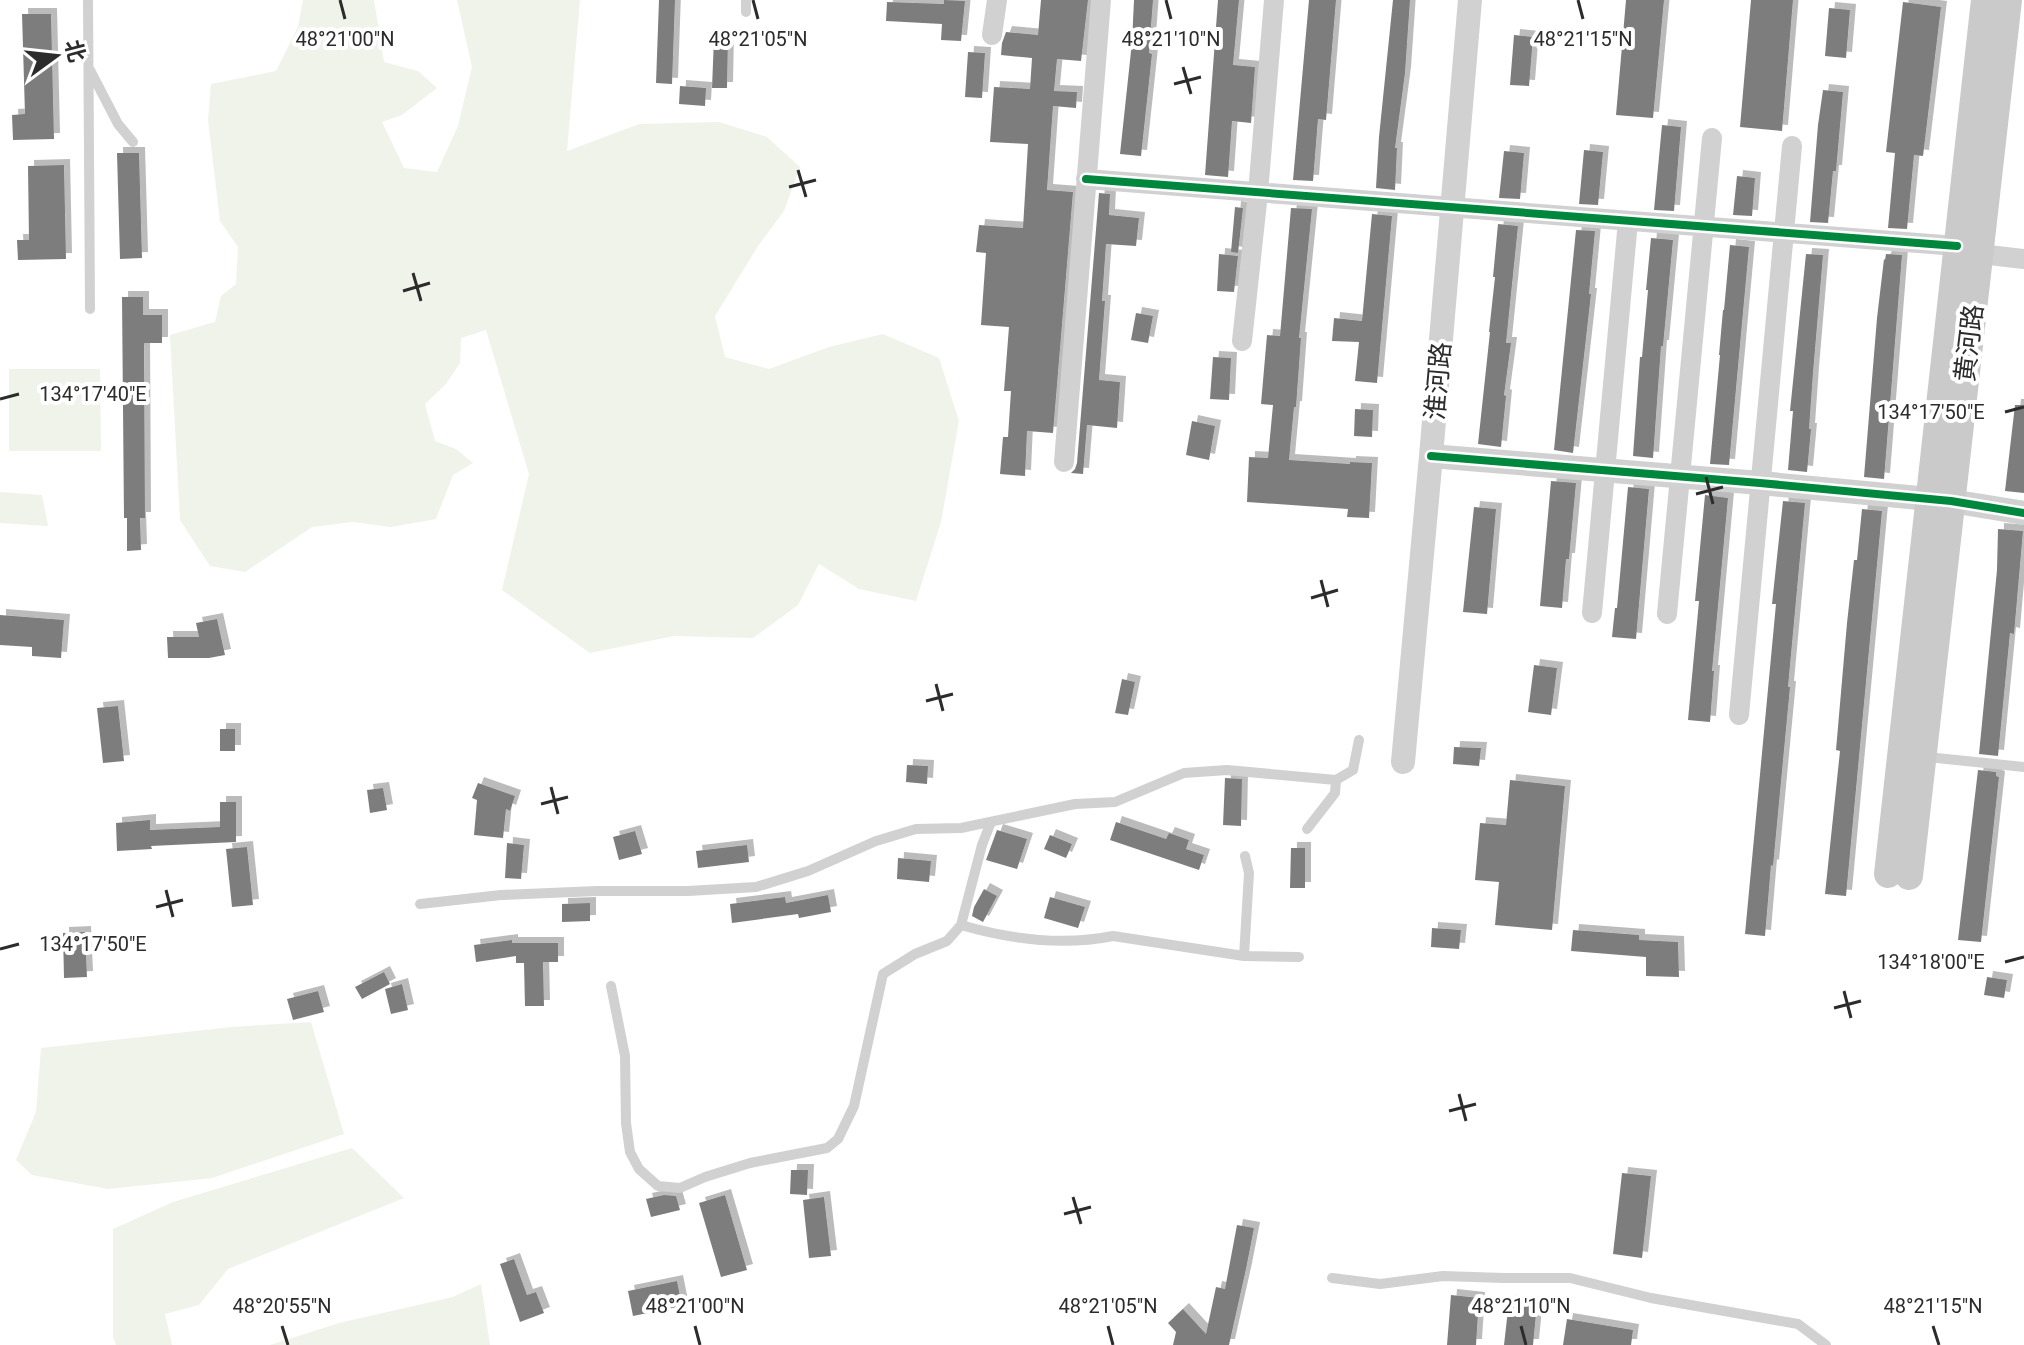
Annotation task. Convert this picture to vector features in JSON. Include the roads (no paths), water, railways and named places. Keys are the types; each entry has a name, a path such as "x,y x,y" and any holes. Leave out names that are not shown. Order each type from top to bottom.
{"main road":[{"name":"黄河路","path":"1940,500 1923,756 1899,875 1940,500 1968,250 1985,0"},
{"name":"黄河路","path":"1968,250 2008,0"}],"street":[{"path":"992,35 997,0"},
{"path":"1064,462 1101,0"},
{"path":"1242,341 1274,0"},
{"name":"淮河路","path":"1403,762 1470,0"},
{"path":"1667,614 1712,138"},
{"path":"1739,715 1792,146"},
{"path":"1086,179 1784,233 1968,250 2024,259"},
{"path":"1592,613 1628,221"},
{"path":"1431,456 1940,500 2024,513"}],"lane":[{"path":"88,0 90,309"},
{"path":"746,0 746,12"},
{"path":"89,68 118,124 133,142"},
{"path":"420,904 501,895 756,887 808,871 876,841 916,829 961,828 1075,804 1115,802 1184,773 1227,770 1336,780 1353,770 1359,740"},
{"path":"1923,756 2024,767"},
{"path":"1307,829 1335,793 1336,780"},
{"path":"611,986 625,1056 626,1123 630,1152 639,1169 658,1186 680,1188 750,1163 827,1148 838,1139 854,1106 883,974 915,954 947,941 961,925 991,822"},
{"path":"1244,956 1249,873 1245,856"},
{"path":"961,925 997,935 1068,940 1113,936 1244,956 1299,957"},
{"path":"1332,1278 1380,1284 1443,1276 1570,1278 1651,1298 1798,1324 1826,1345"}]}
